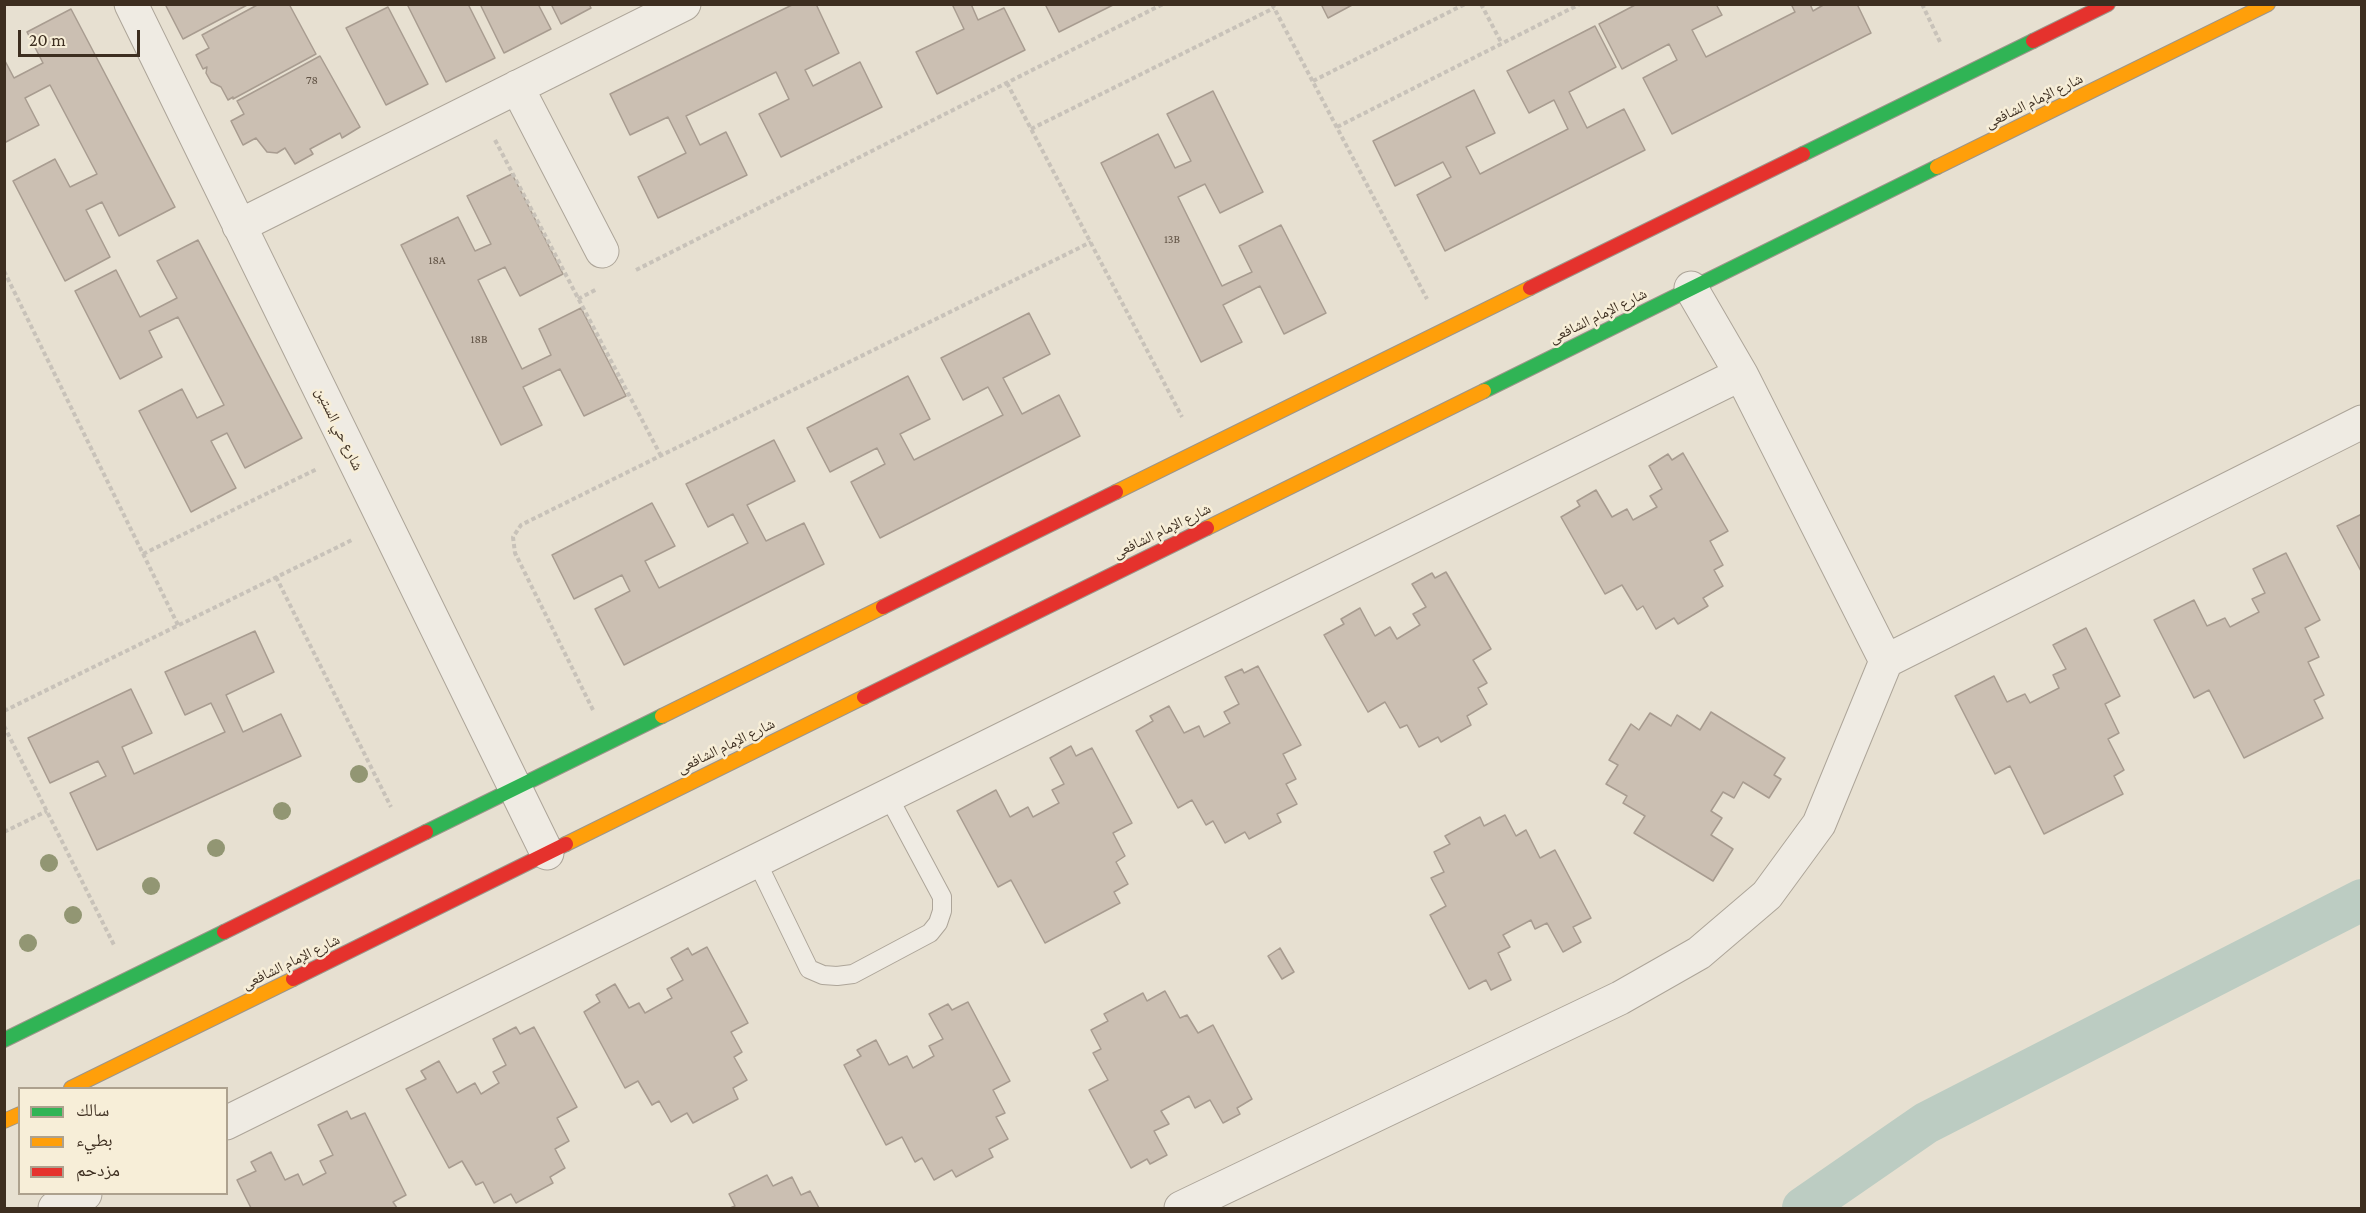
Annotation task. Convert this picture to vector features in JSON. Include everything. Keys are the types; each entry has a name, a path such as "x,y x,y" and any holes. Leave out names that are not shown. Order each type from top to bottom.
{"main road":[{"path":"5,1040 2108,4"},
{"name":"شارع الإمام الشافعى","path":"75,1087 2268,4"},
{"path":"4,1122 18,1115"}],"street":[{"name":"شارع حي الستين","path":"131,4 548,853"},
{"path":"239,226 684,4"},
{"path":"518,87 602,251"},
{"path":"1691,288 1741,374 1886,661"},
{"path":"228,1122 1741,374"},
{"path":"1181,1209 1620,998 1699,953 1767,895 1819,824 1886,661 2361,423"},
{"path":"55,1209 83,1195"}],"lane":[{"path":"756,860 809,969 823,975 853,974 930,933 938,923 942,911 942,897 888,796"}],"path":[{"path":"627,274 1163,4"},
{"path":"1313,81 1465,4"},
{"path":"1481,4 1502,44"},
{"path":"1337,127 1580,4"},
{"path":"1922,4 1957,78"},
{"path":"1031,129 1273,6 1444,331"},
{"path":"1008,83 1200,451"},
{"path":"477,107 661,456"},
{"path":"610,743 515,553 513,537 521,525 1091,242"},
{"path":"4,271 178,625"},
{"path":"578,299 607,284"},
{"path":"143,554 350,452"},
{"path":"4,711 385,523"},
{"path":"276,577 409,841"},
{"path":"4,726 131,978"},
{"path":"5,830 47,811"}],"building":[{"path":"165,4 249,4 183,39"},
{"path":"259,4 289,4 316,54 228,100 221,87 211,82 206,73 207,67 203,69 196,55 209,48 202,35"},
{"path":"407,4 468,4 495,58 446,82"},
{"path":"480,4 538,4 551,29 504,53"},
{"path":"551,4 589,4 591,8 561,24"},
{"path":"794,4 816,4 839,53 805,70 813,86 860,62 882,107 781,157 759,114 789,99 776,72 686,116 700,145 726,132 747,175 658,218 638,177 686,153 668,117 630,135 610,94"},
{"path":"952,4 971,4 978,20 1004,8 1025,50 937,94 916,52 964,29"},
{"path":"1045,4 1115,4 1059,32"},
{"path":"1321,4 1354,4 1328,18"},
{"path":"1637,4 1716,4 1722,15 1692,30 1706,57 1795,12 1791,4 1810,4 1813,11 1825,4 1857,4 1871,33 1672,134 1643,78 1677,60 1669,44 1622,69 1599,24"},
{"path":"388,7 428,84 386,105 346,28"},
{"path":"71,9 175,207 119,236 102,202 86,210 110,257 65,281 13,181 55,159 70,187 97,174 50,85 25,98 39,125 4,143 4,59 14,78 43,63 27,32"},
{"path":"1595,26 1616,67 1569,92 1587,128 1624,109 1645,150 1445,251 1417,195 1451,177 1443,162 1395,186 1373,141 1474,90 1495,133 1466,147 1480,174 1568,129 1554,100 1529,113 1507,71"},
{"path":"320,56 360,127 342,138 340,133 310,149 313,154 295,164 285,148 277,153 267,152 256,138 243,145 231,121 244,114 237,101"},
{"path":"1213,91 1263,192 1220,213 1205,184 1178,197 1222,286 1252,272 1239,246 1281,225 1326,313 1284,334 1260,286 1223,305 1242,342 1201,362 1101,163 1158,134 1175,168 1191,161 1167,114"},
{"path":"512,174 563,274 520,296 505,267 478,280 522,369 551,355 539,329 581,308 626,396 584,416 560,369 523,387 542,425 501,445 401,245 458,217 475,251 491,244 467,196"},
{"path":"198,240 302,438 245,468 227,433 211,441 236,488 191,512 139,411 182,389 197,418 224,405 178,317 149,331 162,357 120,379 75,291 116,270 140,317 177,298 157,261"},
{"path":"1029,313 1050,354 1003,378 1022,414 1059,395 1080,436 880,538 851,482 885,464 877,448 830,472 807,428 908,376 930,419 900,434 914,460 1003,415 988,387 963,400 941,358"},
{"path":"774,440 795,481 747,505 766,541 804,523 824,564 624,665 595,609 630,591 622,575 574,599 552,555 652,503 675,546 645,561 659,588 748,543 733,514 708,527 686,484"},
{"path":"1683,453 1728,531 1710,541 1723,565 1714,570 1723,586 1703,598 1708,606 1678,624 1674,618 1656,629 1643,606 1637,610 1622,585 1605,594 1561,517 1580,506 1577,501 1596,490 1612,517 1627,509 1633,520 1657,507 1650,496 1662,489 1649,466 1668,454 1672,460"},
{"path":"2362,514 2362,573 2337,526"},
{"path":"2286,553 2320,620 2305,628 2319,657 2308,662 2324,695 2314,700 2323,718 2244,758 2209,690 2194,698 2154,620 2194,600 2207,626 2225,618 2230,627 2259,612 2252,599 2265,593 2253,569"},
{"path":"1446,572 1491,649 1473,660 1487,683 1478,688 1487,704 1467,716 1471,725 1441,742 1438,737 1419,747 1407,725 1400,728 1385,702 1368,712 1324,635 1344,624 1341,619 1360,608 1375,636 1390,627 1397,639 1420,625 1413,614 1426,607 1412,584 1432,573 1435,578"},
{"path":"2086,628 2120,696 2105,704 2119,733 2108,739 2124,770 2114,776 2123,794 2044,834 2010,766 1995,774 1955,696 1994,676 2007,702 2025,694 2030,703 2059,688 2053,675 2066,669 2053,645"},
{"path":"255,631 274,672 226,695 243,732 281,714 301,756 97,850 70,793 106,776 98,761 50,783 28,738 131,689 152,733 122,747 134,774 225,732 211,703 185,715 165,672"},
{"path":"1258,666 1301,745 1283,754 1296,779 1286,784 1297,804 1277,814 1281,822 1249,839 1245,832 1225,843 1213,821 1206,825 1192,800 1178,808 1136,731 1153,721 1150,716 1169,706 1184,733 1199,726 1204,737 1230,723 1224,712 1239,704 1225,677 1242,669 1244,673"},
{"path":"1711,712 1785,758 1774,775 1781,779 1769,798 1743,782 1734,798 1723,792 1711,811 1722,818 1711,835 1733,849 1713,881 1634,833 1645,816 1623,803 1627,796 1606,784 1618,765 1609,760 1631,724 1639,730 1650,713 1671,726 1677,715 1700,730"},
{"path":"1071,746 1076,756 1092,748 1132,823 1113,833 1125,856 1116,862 1128,884 1114,892 1120,903 1045,943 1011,880 998,887 957,811 996,790 1010,817 1028,807 1033,817 1059,803 1052,790 1064,784 1050,758"},
{"path":"1505,815 1516,836 1526,830 1540,858 1555,850 1591,918 1573,927 1581,942 1563,952 1547,923 1535,929 1531,920 1503,935 1510,947 1498,953 1511,980 1491,990 1486,980 1469,989 1430,915 1446,906 1431,878 1444,872 1434,852 1450,844 1445,836 1480,817 1484,826"},
{"path":"707,947 748,1023 731,1032 742,1052 734,1057 747,1080 733,1088 738,1099 693,1123 687,1113 671,1122 659,1101 652,1105 638,1081 625,1088 584,1012 600,1002 596,995 615,984 629,1008 639,1003 645,1013 672,998 667,989 683,980 671,958 688,948 692,955"},
{"path":"1280,948 1294,972 1282,979 1268,956"},
{"path":"1165,991 1180,1018 1187,1015 1198,1033 1213,1025 1252,1099 1237,1108 1240,1114 1223,1123 1210,1100 1195,1108 1189,1096 1161,1111 1169,1124 1154,1131 1167,1155 1150,1164 1147,1159 1131,1168 1089,1090 1108,1080 1093,1053 1101,1049 1091,1030 1108,1021 1104,1014 1143,993 1147,1001"},
{"path":"968,1002 1010,1081 993,1090 1005,1113 996,1117 1008,1139 989,1149 993,1157 956,1177 952,1170 934,1180 922,1158 915,1162 902,1137 886,1145 844,1065 861,1056 857,1050 876,1040 889,1065 907,1056 913,1068 934,1056 929,1046 943,1039 929,1014 948,1004 952,1010"},
{"path":"516,1027 520,1034 534,1027 577,1107 557,1118 569,1141 555,1149 565,1168 550,1177 553,1183 516,1203 511,1194 494,1203 483,1182 476,1185 462,1161 449,1168 406,1089 426,1079 421,1071 439,1061 457,1093 475,1083 481,1094 499,1083 493,1072 506,1065 493,1039"},
{"path":"347,1111 351,1119 365,1113 406,1195 393,1202 397,1208 251,1208 237,1180 256,1171 251,1162 271,1152 285,1180 298,1174 303,1185 326,1173 320,1161 333,1155 318,1125"},
{"path":"767,1175 773,1186 792,1177 801,1195 810,1191 819,1208 730,1208 735,1206 729,1194"}],"waterway":[{"path":"1803,1208 1926,1123 2362,900"}],"traffic: fast":[{"path":"1803,154 2033,41"},
{"path":"1484,391 1937,167"},
{"path":"426,832 662,716"},
{"path":"4,1040 224,932"}],"traffic: slow":[{"path":"1937,167 2268,4"},
{"path":"1116,492 1530,288"},
{"path":"1207,528 1484,391"},
{"path":"662,716 883,607"},
{"path":"566,844 864,697"},
{"path":"73,1087 293,979"},
{"path":"4,1121 18,1115"}],"traffic: jam":[{"path":"2033,41 2108,4"},
{"path":"1530,288 1803,154"},
{"path":"883,607 1116,492"},
{"path":"864,697 1207,528"},
{"path":"224,932 426,832"},
{"path":"293,979 566,844"}]}
